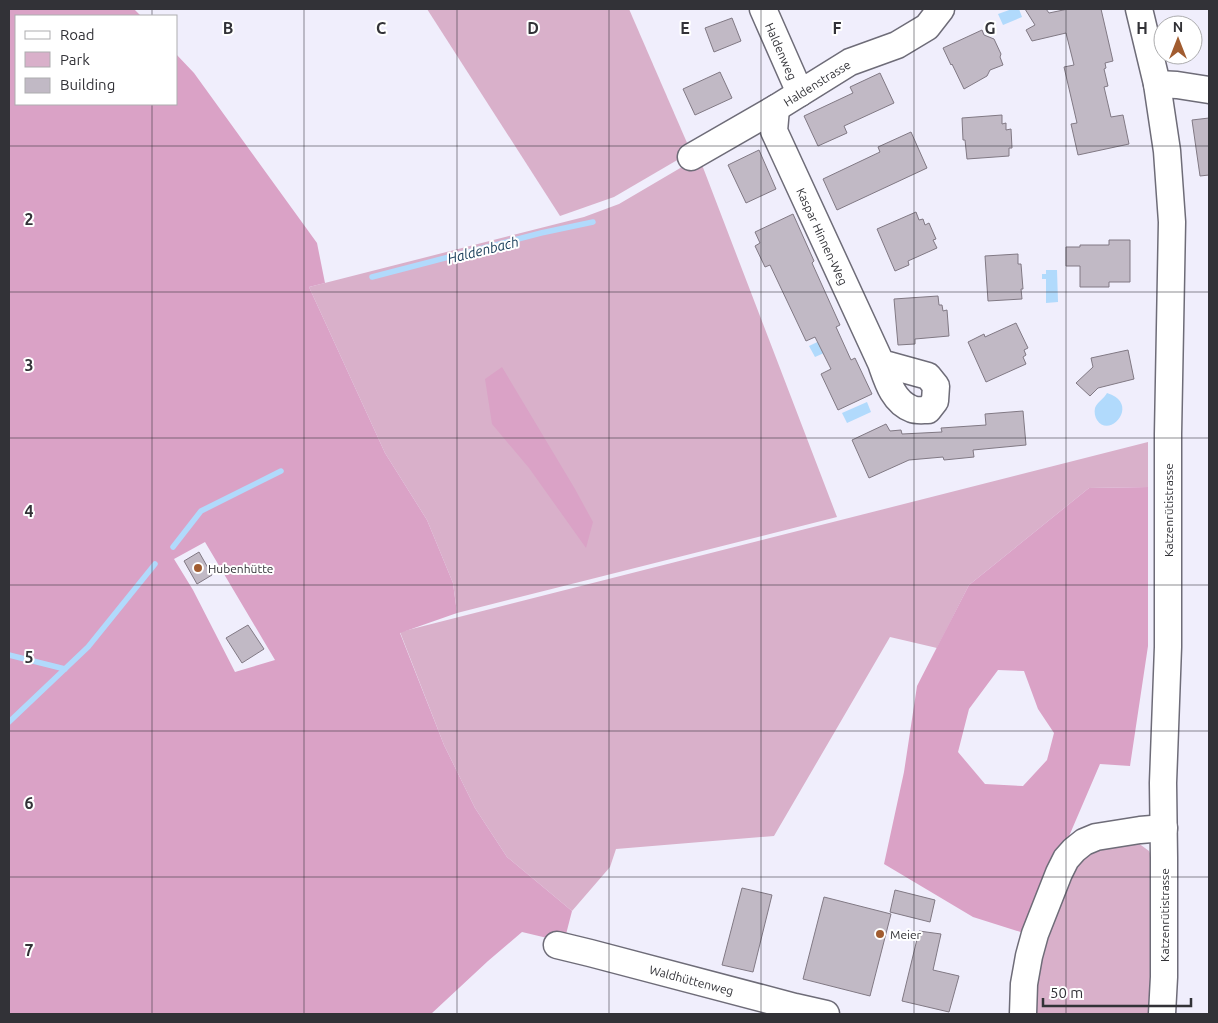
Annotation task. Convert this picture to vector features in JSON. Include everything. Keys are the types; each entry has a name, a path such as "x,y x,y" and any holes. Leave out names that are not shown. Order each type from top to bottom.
{"street":[{"name":"Haldenweg","path":"763,9 800,93"},
{"name":"Haldenstrasse","path":"690,157 776,108 850,62 896,44 927,27 941,9"},
{"name":"Katzenrütistrasse","path":"1139,9 1157,84 1168,151 1172,222 1168,434 1168,647 1163,783 1164,968 1162,1014"},
{"path":"1157,84 1209,90"},
{"name":"Kaspar Hinnen-Weg","path":"776,108 774,131 881,363"},
{"path":"1023,1014 1024,984 1035,934 1066,859 1084,842 1096,837 1164,828"},
{"name":"Waldhüttenweg","path":"557,945 826,1014"}],"green space":[{"path":"427,9 629,9 691,152 614,197 560,216"},
{"path":"699,157 837,517 457,613 453,583 427,520 385,453 309,287 584,217 619,204"},
{"path":"1148,442 1148,487 1089,488 969,585 937,648 890,637 774,836 616,849 610,867 572,911 507,857 475,808 444,745 400,632"},
{"path":"1134,840 1149,851 1155,865 1154,1014 1029,1014 1029,997 1071,862 1094,847"}],"shaded area":[{"path":"9,9 134,9 140,15 15,15 15,105 178,105 178,56 194,73 317,243 325,283 309,287 385,453 427,520 453,583 457,613 400,633 444,745 475,808 507,857 572,911 564,942 522,932 431,1014 9,1014","holes":["205,542 275,660 235,672 193,590 174,559"]},
{"path":"502,367 593,522 586,548 529,468 492,424 485,379"},
{"path":"1148,487 1148,646 1130,766 1100,764 1027,934 973,917 884,864 904,772 917,686 969,585 1089,488","holes":["998,670 1024,671 1038,709 1054,733 1047,760 1023,786 985,784 958,752 969,709"]}],"water":[{"path":"1012,9 1019,9 1022,17 1003,25 998,14"},
{"path":"1046,270 1057,270 1058,302 1046,303 1046,279 1042,279 1042,274 1046,274"},
{"path":"836,333 842,345 815,357 809,346"},
{"path":"1107,393 1117,398 1122,404 1120,418 1109,426 1103,425 1095,416 1096,406"},
{"path":"867,402 871,412 847,423 842,413"}],"building":[{"path":"1025,9 1046,9 1049,13 1068,9 1101,9 1113,61 1105,63 1106,68 1104,69 1108,86 1104,87 1111,117 1123,115 1129,144 1078,155 1071,124 1077,123 1064,67 1074,65 1066,33 1032,41 1026,30 1035,25"},
{"path":"732,18 741,41 714,52 705,28"},
{"path":"982,30 984,35 994,39 1001,54 1000,57 1003,65 990,70 987,76 964,89 943,48"},
{"path":"720,72 732,98 695,115 683,89"},
{"path":"880,73 894,103 844,126 847,133 818,146 804,116 853,93 850,87"},
{"path":"1002,115 1002,124 1006,123 1006,130 1011,129 1012,148 1009,148 1009,156 967,159 965,140 963,140 962,118"},
{"path":"1209,118 1209,175 1200,176 1192,120"},
{"path":"911,132 927,168 837,210 823,179 880,152 878,147"},
{"path":"759,150 776,189 746,203 728,165"},
{"path":"916,212 919,220 923,219 925,225 929,223 936,239 933,240 937,248 908,261 909,265 895,271 877,229"},
{"path":"793,214 814,261 812,263 840,325 836,327 851,360 855,358 872,394 838,410 821,374 831,369 815,337 806,341 770,265 765,267 755,246 760,243 755,232"},
{"path":"1109,240 1130,240 1130,282 1109,282 1109,287 1080,287 1080,266 1066,266 1066,247 1109,245"},
{"path":"1018,254 1018,264 1021,264 1022,299 988,301 985,256"},
{"path":"938,296 939,305 942,305 943,311 947,310 949,336 915,339 915,344 898,345 894,299"},
{"path":"1016,323 1028,348 1024,350 1026,355 1023,357 1026,364 986,382 968,342 984,334 985,337"},
{"path":"1128,350 1134,379 1098,388 1090,396 1076,383 1093,367 1091,358"},
{"path":"1023,411 1026,445 973,450 974,457 944,460 943,457 909,460 869,478 852,440 886,424 890,431 901,430 902,434 942,432 941,428 986,425 985,414"},
{"name":"Hubenhütte","path":"199,552 212,575 197,584 184,561"},
{"path":"248,625 264,649 242,663 226,638"},
{"path":"742,888 772,895 753,972 722,965"},
{"path":"895,890 935,900 930,922 890,912"},
{"path":"824,897 891,914 870,996 803,979"},
{"path":"919,931 941,934 933,970 959,976 949,1012 902,1001"}],"waterway":[{"name":"Haldenbach","path":"372,277 541,233 593,222"},
{"path":"173,547 201,511 281,471"},
{"path":"9,722 88,647 155,564"},
{"path":"9,655 65,669"}],"place":[{"name":"Hubenhütte","path":"198,568"},
{"name":"Meier","path":"880,934"}]}
